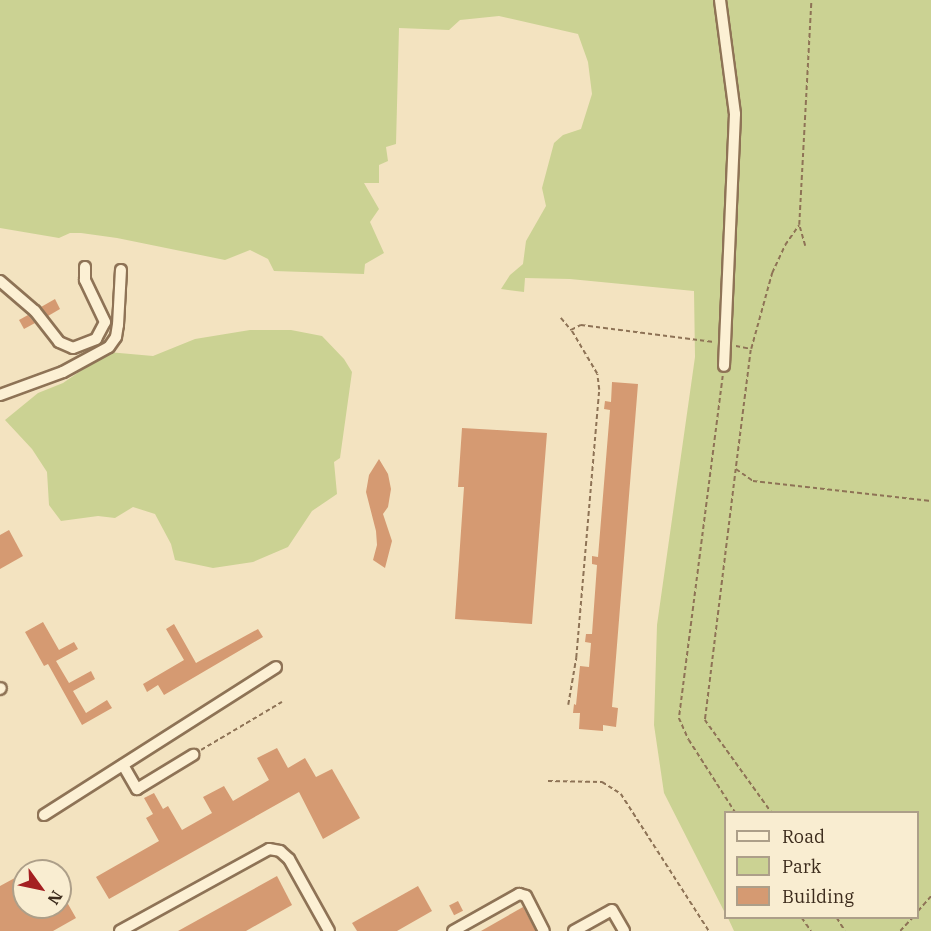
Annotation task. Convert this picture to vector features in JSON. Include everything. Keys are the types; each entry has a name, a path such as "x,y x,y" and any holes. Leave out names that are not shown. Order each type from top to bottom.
{"street":[{"path":"720,0 735,114 727,345 724,366"},
{"path":"0,281 34,311 59,342 73,348 96,339 105,321 85,280 85,267"},
{"path":"0,394 63,372 109,347 116,337 118,325 121,270"},
{"path":"44,815 276,667"},
{"path":"123,765 137,789 193,755"},
{"path":"120,931 268,849 280,851 289,859 329,931"},
{"path":"453,931 519,894 526,896 544,931"},
{"path":"574,931 612,910 624,931"}],"path":[{"path":"805,246 799,225 811,0"},
{"path":"770,811 705,720 751,349 772,273 785,245 799,225"},
{"path":"561,318 571,330 597,374 599,390 576,658 568,705"},
{"path":"571,330 581,325 751,349"},
{"path":"724,366 679,718 689,740 734,811"},
{"path":"736,469 753,481 931,501"},
{"path":"193,755 282,702"},
{"path":"548,780 602,782 621,794 709,931"},
{"path":"919,911 931,896"},
{"path":"900,931 911,919"}],"green space":[{"path":"0,0 931,0 931,931 734,931 728,919 919,919 919,811 724,811 724,911 664,793 654,725 657,625 695,357 694,291 570,279 525,278 524,292 501,289 510,275 523,264 526,241 546,206 542,188 554,143 563,135 581,129 592,94 588,62 578,34 499,16 460,20 449,30 399,28 396,144 386,147 388,161 379,165 379,183 364,183 379,209 370,222 384,253 365,264 364,274 274,271 268,259 250,250 225,260 117,238 70,233 59,238 0,228"},
{"path":"250,330 291,330 322,336 344,359 352,372 340,458 334,462 337,494 312,511 288,547 253,562 213,568 175,560 171,544 155,514 133,507 115,518 98,516 61,521 49,505 47,472 32,449 5,420 38,393 63,383 108,352 153,356 195,339"}],"building":[{"path":"55,299 60,309 48,316 41,307"},
{"path":"28,315 35,323 24,329 19,320"},
{"path":"612,382 638,384 612,707 618,708 616,727 603,725 603,731 579,729 580,713 573,713 580,666 589,667 591,643 585,642 586,634 592,634 597,565 592,564 592,556 598,557 610,410 604,409 605,401 611,402"},
{"path":"462,428 547,433 532,624 455,619 464,487 458,487"},
{"path":"379,459 388,474 391,489 388,507 383,514 392,541 385,568 373,560 377,545 376,531 366,492 369,475"},
{"path":"9,530 23,556 0,569 0,535"},
{"path":"43,622 59,650 74,642 78,649 56,661 69,683 91,671 95,679 73,691 86,713 107,700 112,708 82,725 48,664 44,666 25,632"},
{"path":"174,624 196,663 258,629 263,637 164,695 158,685 147,692 143,684 184,660 166,629"},
{"path":"277,748 288,768 305,758 316,777 332,769 360,818 323,839 299,792 109,899 96,877 159,841 146,818 153,814 144,798 154,793 163,809 168,806 182,830 212,813 203,797 224,786 233,801 269,780 257,758"},
{"path":"277,876 292,905 246,931 178,931"},
{"path":"12,880 12,919 72,919 72,911 76,918 53,931 0,931 0,886"},
{"path":"418,886 432,911 397,931 357,931 352,923"},
{"path":"458,901 463,911 454,915 449,906"},
{"path":"523,907 536,931 481,931"}]}
